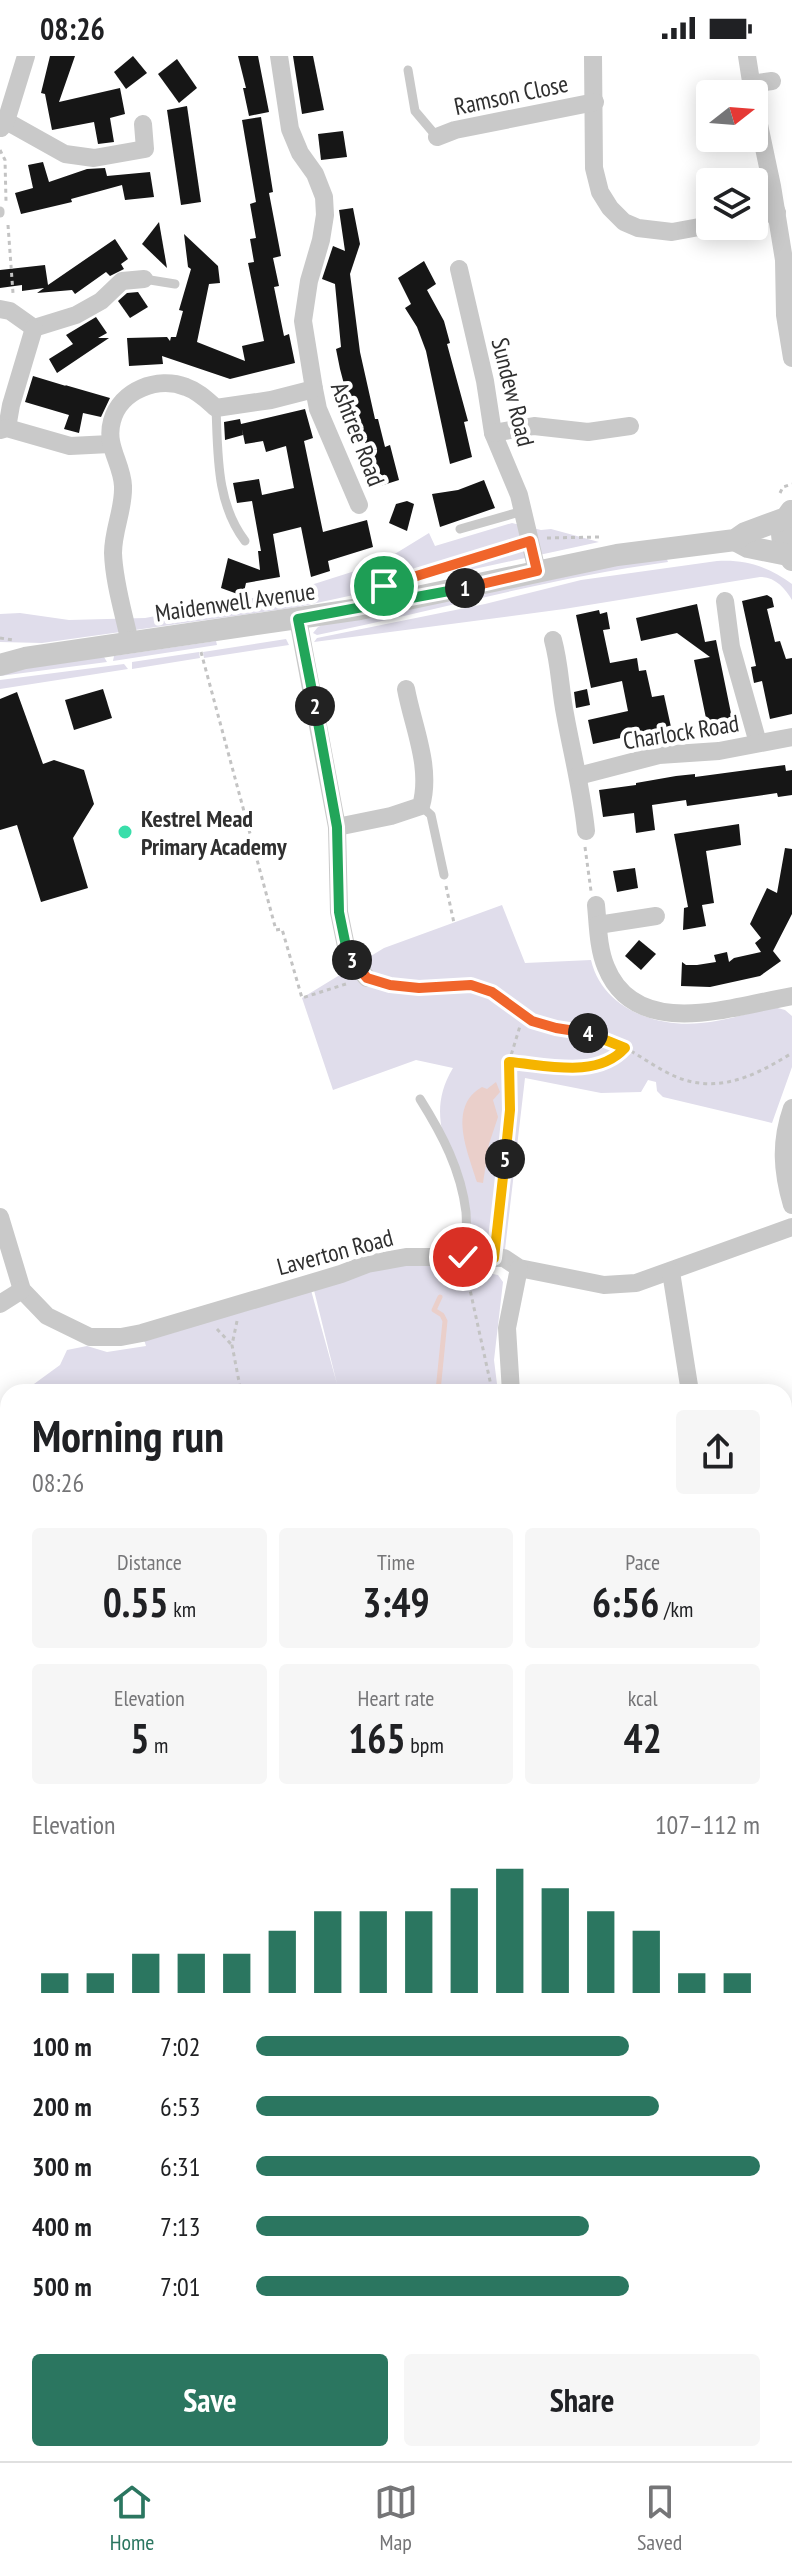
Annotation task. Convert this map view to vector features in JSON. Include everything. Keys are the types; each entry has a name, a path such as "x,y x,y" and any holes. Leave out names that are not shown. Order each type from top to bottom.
{"street":[{"path":"26,56 3,125 65,154 94,158 145,149 143,124"},
{"name":"Ashtree Road","path":"279,56 290,129 324,197 321,240 309,281 303,321 314,389 318,409 359,505"},
{"path":"593,56 594,168 600,192 624,222 638,228 672,232 696,228"},
{"path":"747,56 751,80"},
{"path":"768,84 772,81"},
{"name":"Ramson Close","path":"437,137 455,130 595,102"},
{"path":"765,152 785,270 786,320 792,358"},
{"path":"768,214 777,212"},
{"name":"Sundew Road","path":"459,269 485,381 493,433 523,511 537,571"},
{"path":"5,310 34,328 76,315 101,301 122,281 144,279"},
{"path":"34,328 4,429 70,446 110,444"},
{"path":"130,643 113,554 122,506 122,481 110,444 111,423 123,401 144,387 157,383 183,385 216,408 271,400 314,389"},
{"path":"493,433 534,426 588,432 630,426"},
{"name":"Maidenwell Avenue","path":"0,651 130,643 298,619 431,595 626,553 735,540 789,514"},
{"name":"Maidenwell Avenue","path":"789,514 782,537 790,558"},
{"name":"Maidenwell Avenue","path":"735,540 748,547 790,558"},
{"path":"721,612 758,743"},
{"path":"298,619 337,827 339,912 348,956 367,978"},
{"path":"552,634 586,831"},
{"name":"Maidenwell Avenue","path":"0,665 23,649"},
{"path":"337,827 391,816 421,806 425,792 424,766 406,689"},
{"name":"Charlock Road","path":"578,776 659,755 719,751 792,737"},
{"path":"596,905 602,953 611,978 627,995 649,1007 668,1013 703,1014 792,996"},
{"path":"598,925 656,916"},
{"path":"792,1108 782,1147 792,1205"},
{"name":"Laverton Road","path":"0,1217 22,1290 47,1316 90,1337 142,1333 370,1264 406,1257 504,1258 519,1268 604,1285 636,1283 792,1227"},
{"path":"510,1384 507,1328 519,1268"},
{"path":"671,1272 689,1384"},
{"path":"0,1304 22,1290"}],"lane":[{"path":"408,70 415,111 437,137"},
{"path":"144,279 175,284"},
{"path":"216,408 223,494 234,526 245,541"},
{"path":"460,529 523,511"},
{"path":"421,806 431,815 444,875"},
{"path":"420,1099 449,1148 460,1184 466,1213 464,1257"}],"path":[{"path":"0,150 5,160 3,212 13,295 5,310"},
{"path":"412,577 530,541 603,537"},
{"path":"0,638 23,649"},
{"path":"200,650 276,930 282,929 302,998 367,978 390,985 419,988 471,985 492,992 532,1021 584,1031 625,1048 670,1074 703,1084 732,1083 792,1053"},
{"path":"586,831 584,841 596,905"},
{"path":"444,875 454,923"},
{"path":"494,1258 509,1134 509,1062 520,1026"},
{"path":"509,1062 575,1067 603,1064 625,1048"},
{"path":"464,1257 490,1384"},
{"path":"239,1384 232,1345 242,1303"}],"shaded area":[{"path":"512,523 541,530 551,529 599,542 298,607 42,643 0,642 0,614 20,613 69,620 145,618 292,591 380,563 429,533 435,546"},
{"path":"666,557 668,562 579,577 317,635 313,633 325,624 541,579"},
{"path":"717,561 757,565 775,573 792,584 792,600 779,584 760,577 564,609 314,642 317,638 485,604 581,580"},
{"path":"286,639 289,645 204,658 203,652"},
{"path":"216,641 217,645 113,661 114,656"},
{"path":"199,652 200,658 132,669 132,662"},
{"path":"104,657 107,662 0,676 0,670"},
{"path":"124,664 128,669 0,689 0,680"},
{"path":"502,905 525,963 591,960 606,991 633,1011 649,1018 684,1024 701,1023 774,1007 785,1010 792,1016 792,1067 772,1123 663,1097 657,1091 656,1082 648,1080 641,1092 601,1093 525,1078 504,1258 463,1257 465,1206 444,1137 440,1104 453,1068 416,1060 333,1090 302,998 384,948"},
{"path":"496,1082 500,1092 493,1100 498,1117 489,1144 483,1183 477,1182 465,1144 463,1118 471,1096 482,1087 487,1089"},
{"path":"463,1258 488,1273 498,1275 503,1282 494,1360 497,1384 337,1384 312,1282 341,1274"},
{"path":"309,1283 337,1384 34,1384 60,1365 67,1350 87,1346 107,1352 146,1346 142,1333"}],"building":[{"path":"50,56 75,56 59,102 120,88 125,114 110,118 114,142 98,144 94,122 52,130 45,94 41,93"},
{"path":"133,56 147,73 126,89 114,72"},
{"path":"238,56 258,56 269,112 249,116"},
{"path":"293,56 313,56 324,110 302,114"},
{"path":"177,59 197,88 179,103 158,74"},
{"path":"187,106 201,202 181,205 167,110"},
{"path":"261,117 273,192 269,193 281,256 273,258 279,286 274,287 284,336 289,334 295,363 230,379 162,356 163,364 129,366 127,338 167,337 170,341 171,337 176,337 183,311 179,310 191,269 188,267 184,234 218,266 220,283 209,284 197,342 245,361 242,346 264,341 248,263 254,262 250,239 256,238 250,204 256,202 242,120"},
{"path":"343,131 347,157 321,160 318,134"},
{"path":"43,162 49,182 87,169 105,168 107,176 150,172 154,197 125,200 122,185 71,199 72,202 21,214 15,193 33,188 28,165"},
{"path":"353,208 360,244 350,274 360,352 375,419 378,419 385,447 390,445 399,480 377,487 359,420 354,422 340,369 336,349 341,347 335,284 322,279 333,246 345,251 339,210"},
{"path":"159,222 167,268 142,244"},
{"path":"115,239 128,259 121,264 124,269 110,276 106,272 75,294 72,290 37,293 44,288 22,291 22,285 0,288 0,270 45,265 48,285"},
{"path":"424,261 436,284 427,290 444,321 450,343 447,344 468,421 464,422 472,457 450,464 426,351 417,327 405,308 411,304 398,278"},
{"path":"138,292 148,307 130,318 118,301 127,293"},
{"path":"96,317 107,333 98,338 109,338 57,373 49,359 73,344 66,335"},
{"path":"33,376 110,398 101,417 83,413 79,433 64,429 69,415 25,402"},
{"path":"305,409 313,438 304,441 323,532 367,520 373,547 328,561 330,571 311,577 301,527 273,534 280,577 246,583 243,596 221,588 228,558 260,570 258,551 261,551 252,501 237,503 233,483 259,479 262,495 294,488 286,446 266,452 263,441 245,444 242,429 243,435 225,440 224,422 240,419 241,424"},
{"path":"484,480 495,508 440,527 432,494 458,490"},
{"path":"407,501 414,504 407,531 389,523 396,504"},
{"path":"767,595 772,598 774,607 767,609 775,642 780,641 786,659 792,658 792,714 770,719 762,681 754,683 751,667 756,666 742,601"},
{"path":"697,604 705,642 716,640 733,723 708,728 694,660 710,657 677,633 641,641 636,618"},
{"path":"599,610 600,614 607,612 610,629 603,630 610,663 637,658 639,671 646,670 652,697 664,695 671,727 593,744 588,720 628,711 622,681 591,688 576,615"},
{"path":"103,689 112,718 74,730 65,700"},
{"path":"587,689 590,705 576,708 574,692"},
{"path":"17,692 43,764 54,760 84,770 94,804 73,838 88,888 41,902 17,825 0,830 0,699"},
{"path":"785,765 786,771 792,770 792,795 778,797 777,793 687,806 686,800 652,805 655,830 636,833 634,813 603,817 599,790 676,776 695,774 695,777"},
{"path":"739,824 741,845 706,851 714,903 702,905 706,926 683,930 684,908 688,907 674,834"},
{"path":"785,848 792,849 792,914 773,951 781,961 760,976 710,987 681,986 682,962 697,965 716,962 714,955 727,952 729,962 761,952 755,943 761,938 750,924 767,888 777,893"},
{"path":"635,868 638,888 617,892 613,871"},
{"path":"639,940 656,954 641,970 625,956"}],"waterway":[{"path":"439,1384 445,1321 434,1310 440,1297"}],"place":[{"name":"Kestrel Mead Primary Academy","path":"125,832"}],"route":[{"path":"384,586 530,541 537,571 420,597 298,619 337,827 339,912 348,956 367,978 390,985 419,988 471,985 492,992 532,1021 584,1031 625,1048 603,1064 575,1067 509,1062 509,1134 494,1258 463,1257"}]}
